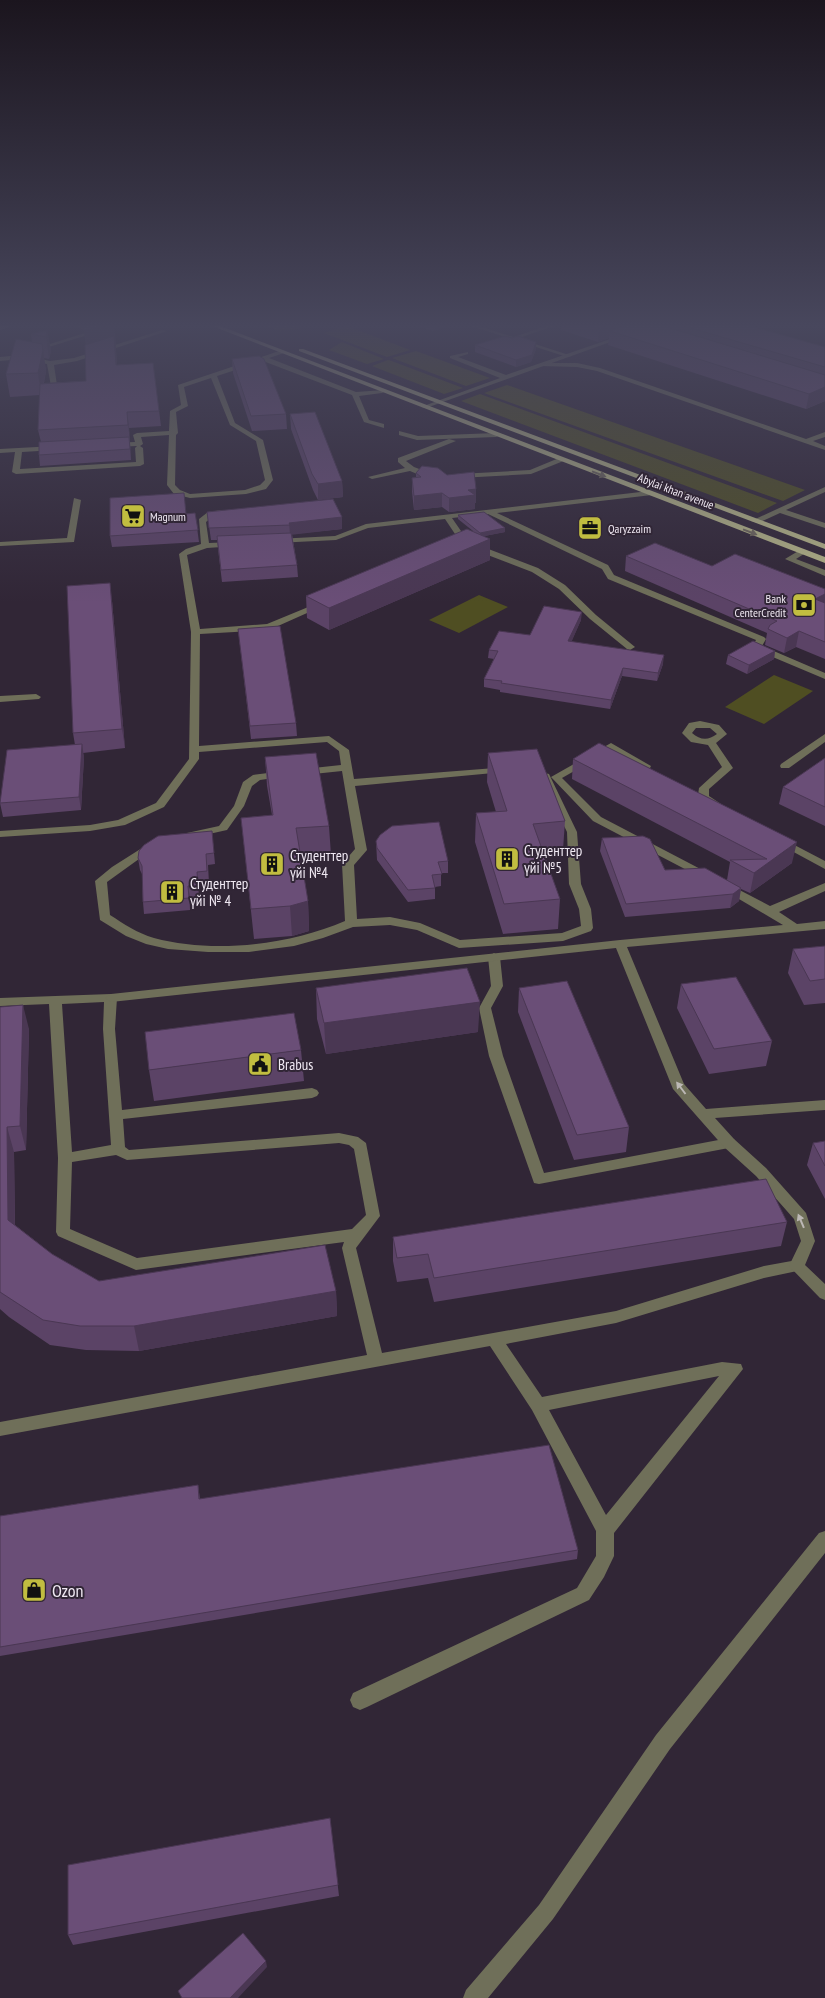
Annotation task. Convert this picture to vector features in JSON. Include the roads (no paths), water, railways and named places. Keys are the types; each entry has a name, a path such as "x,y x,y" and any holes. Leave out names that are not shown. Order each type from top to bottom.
{"main road":[{"name":"Abylai khan avenue","path":"450,417 825,560"},
{"name":"Abylai khan avenue","path":"480,417 825,547"}],"street":[{"path":"173,417 171,485 177,492 190,496 246,492 263,487 269,480 260,440 232,424 229,417"},
{"path":"364,417 366,421 381,426"},
{"path":"739,417 825,448"},
{"path":"102,446 139,444 137,436 174,433"},
{"path":"402,433 417,438 496,435"},
{"path":"807,441 825,434"},
{"path":"439,478 425,476 411,469 401,460 407,456 467,436"},
{"path":"0,451 65,448"},
{"path":"19,450 16,472 140,464 139,448"},
{"path":"448,477 531,472 562,460"},
{"path":"372,477 411,469"},
{"path":"755,521 825,489"},
{"path":"271,542 336,538 366,526 649,493"},
{"path":"0,544 71,540 77,500"},
{"path":"780,510 825,526"},
{"path":"205,545 202,521 211,514 228,512"},
{"path":"490,512 605,567 611,577 761,639 757,647 825,676"},
{"path":"447,517 462,546 534,570 562,586 593,617 630,647"},
{"path":"0,834 90,828 121,823 160,805 194,759 196,632 183,554 193,548 205,545 243,543"},
{"path":"803,552 789,559 825,573"},
{"path":"196,632 270,627 332,600"},
{"path":"0,699 36,697"},
{"path":"785,766 825,737"},
{"path":"194,749 329,739 344,750 361,850 348,864 351,923"},
{"path":"711,742 728,768 704,788 703,795 722,808"},
{"path":"546,774 611,746 646,766"},
{"path":"347,767 257,777 247,784 239,806 223,828 156,841 101,881 104,917 135,935 174,946 218,949 286,944 324,934 351,923 390,920 420,927 459,944 563,937 587,928 585,909 575,884 572,832 546,774"},
{"path":"350,783 515,768"},
{"path":"546,774 597,819 770,911 794,927"},
{"path":"774,837 825,866"},
{"path":"770,911 825,887"},
{"path":"0,1002 111,998 620,944 825,925"},
{"path":"620,944 678,1086 729,1143 762,1172 802,1217 808,1241 797,1266"},
{"path":"494,957 497,986 485,1008 496,1056 539,1179 729,1143"},
{"path":"111,998 109,1029 118,1149"},
{"path":"55,1000 65,1158 62,1232 136,1264 354,1235 366,1227 373,1216 361,1147 353,1140 339,1138 293,1140 127,1155 118,1149 65,1158"},
{"path":"117,1116 312,1093"},
{"path":"705,1114 825,1105"},
{"path":"354,1235 349,1248 376,1360"},
{"path":"797,1266 825,1294"},
{"path":"0,1429 616,1317 764,1272 797,1266"},
{"path":"360,1700 583,1594 605,1556 605,1530 538,1405 494,1339"},
{"path":"538,1405 722,1369 735,1369 605,1530"},
{"path":"474,1998 546,1912 663,1742 825,1540"}],"place":[{"name":"Magnum","path":"133,516"},
{"name":"Qaryzzaim","path":"590,528"},
{"name":"Bank CenterCredit","path":"804,605"},
{"name":"Студенттер үйі №5","path":"507,859"},
{"name":"Студенттер үйі №4","path":"272,864"},
{"name":"Студенттер үйі № 4","path":"172,892"},
{"name":"Brabus","path":"260,1064"},
{"name":"Ozon","path":"34,1590"}]}
